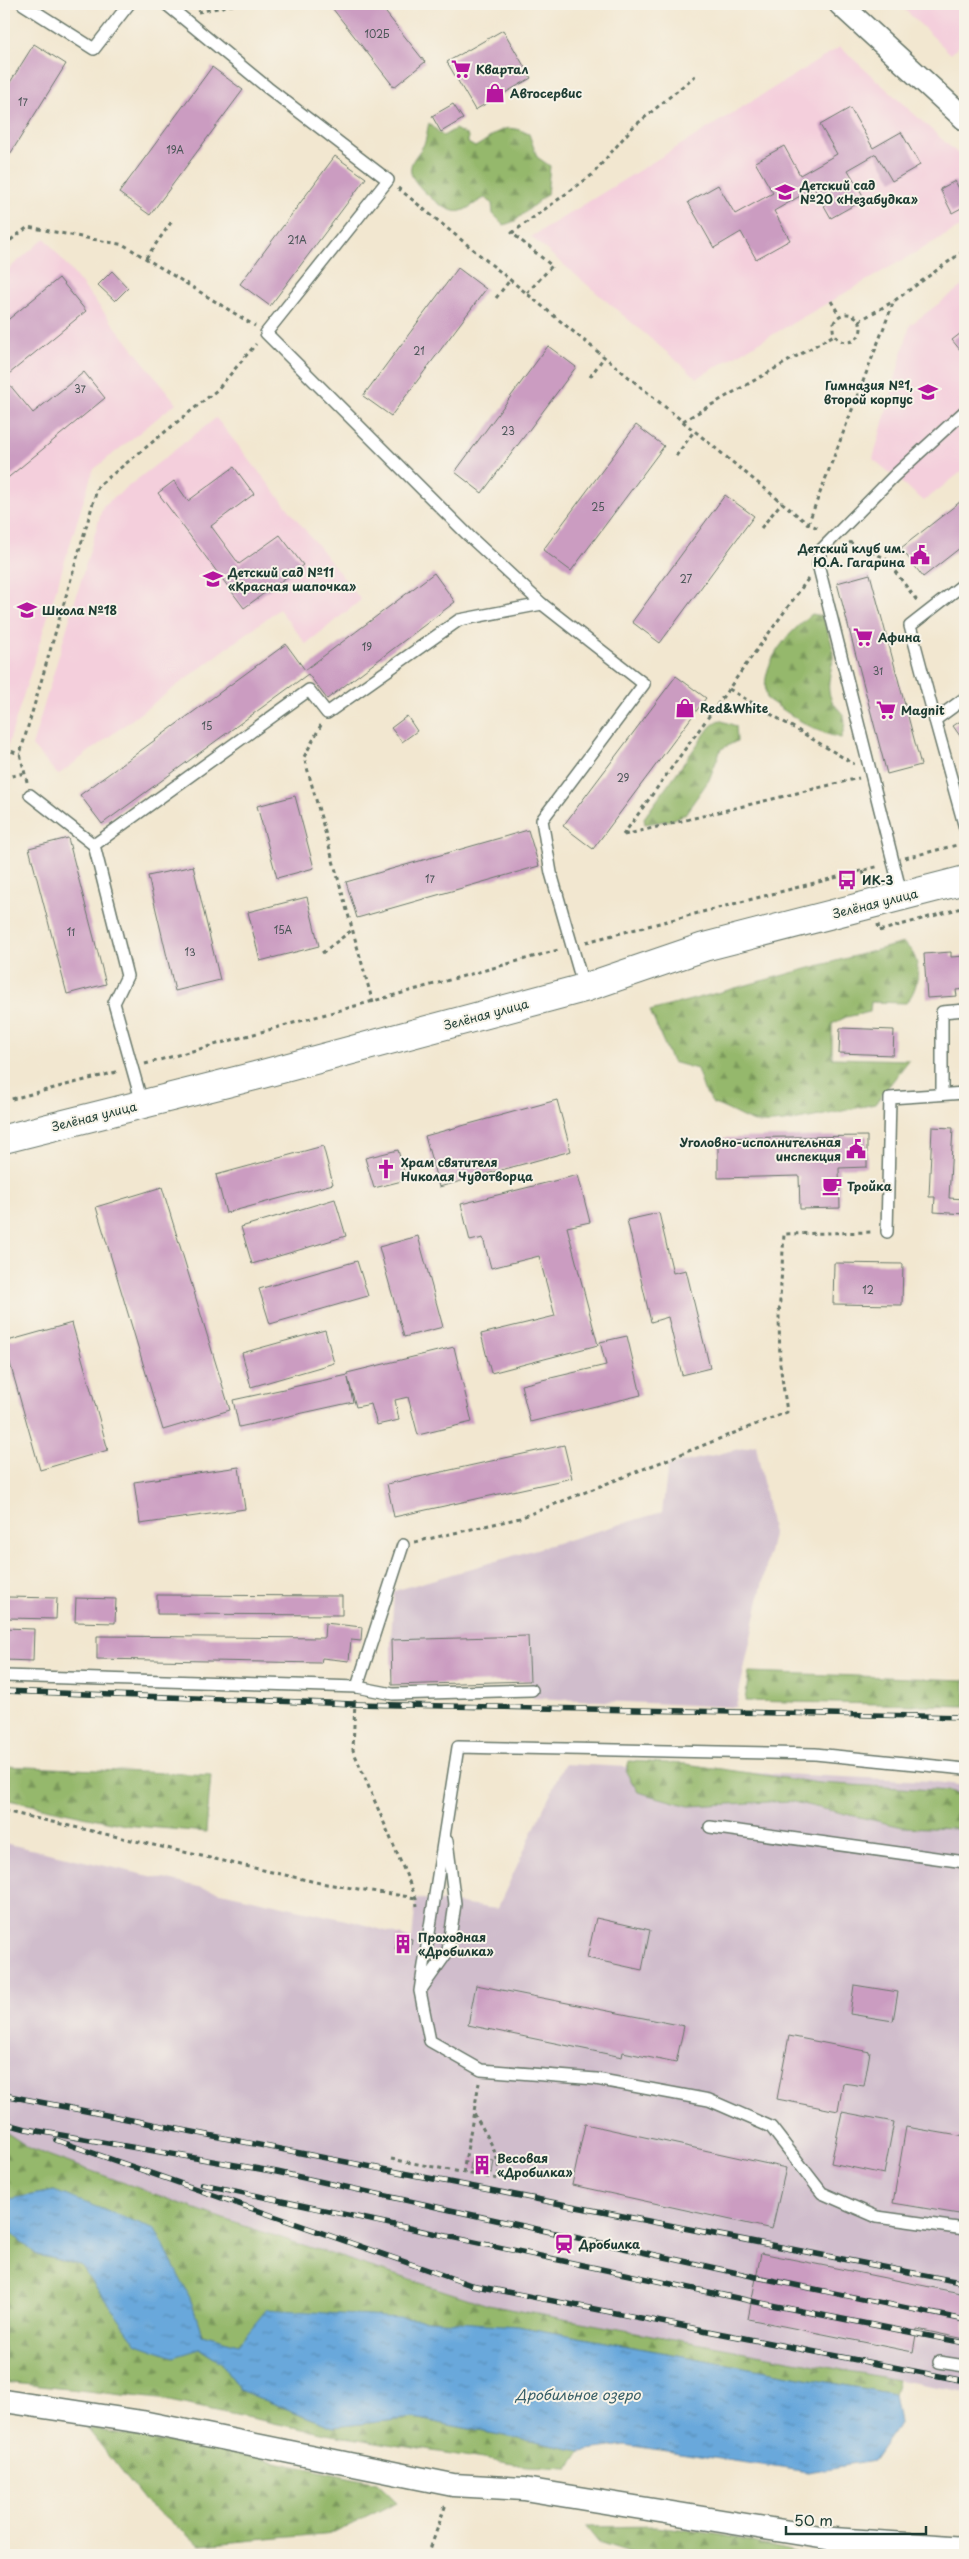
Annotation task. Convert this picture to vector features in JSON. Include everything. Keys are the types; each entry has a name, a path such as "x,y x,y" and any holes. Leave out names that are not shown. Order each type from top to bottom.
{"main road":[{"name":"Зелёная улица","path":"4,1139 584,988 704,947 965,880"}],"street":[{"path":"840,4 965,119"},
{"path":"4,2400 142,2422 453,2485 524,2489 834,2539 965,2548"}],"lane":[{"path":"23,4 94,49 129,4"},
{"path":"166,4 268,88 388,180 266,333 469,536 542,604 644,684 542,820 551,873 584,988"},
{"path":"902,897 818,564 821,550 894,476 965,411"},
{"path":"965,583 910,626 935,720 960,789 965,828"},
{"path":"94,845 309,690 327,713 460,620 542,604"},
{"path":"935,720 965,698"},
{"path":"30,794 94,845 126,976 114,1003 142,1103"},
{"path":"942,1094 942,1012 965,1010"},
{"path":"887,1232 890,1098 965,1093"},
{"path":"357,1687 403,1544"},
{"path":"4,1676 357,1687 393,1694 532,1690"},
{"path":"965,1769 814,1754 458,1747 420,1991 430,2041 481,2070 596,2079 709,2100 772,2128 822,2193 877,2217 965,2228"},
{"path":"420,1991 448,1950 456,1904 446,1827"},
{"path":"710,1827 965,1862"},
{"path":"939,2362 965,2366"}],"path":[{"path":"180,15 236,4"},
{"path":"527,294 552,266 512,233 592,175 632,128 695,76"},
{"path":"388,180 808,524 885,558 926,613"},
{"path":"146,258 172,221"},
{"path":"4,246 28,227 124,245 266,333 218,390 98,486 20,754 30,794"},
{"path":"859,321 894,300 965,250"},
{"path":"496,298 510,280"},
{"path":"808,524 894,300"},
{"path":"831,301 840,316"},
{"path":"852,315 859,321 861,330 854,341 841,341 834,335 833,325 840,316 852,315"},
{"path":"683,421 834,335"},
{"path":"590,377 604,357"},
{"path":"676,456 694,430"},
{"path":"761,528 782,502"},
{"path":"818,564 623,835 872,775"},
{"path":"728,689 872,775"},
{"path":"327,713 304,757 373,1003"},
{"path":"4,749 20,754"},
{"path":"4,778 25,773"},
{"path":"4,1102 373,1003 571,946 965,843"},
{"path":"879,931 965,907"},
{"path":"322,953 352,930"},
{"path":"403,1544 520,1518 787,1412 780,1364 779,1316 784,1234 887,1232"},
{"path":"4,1811 320,1883 416,1898 353,1750 354,1710"},
{"path":"463,2173 481,2070"},
{"path":"391,2159 498,2179 500,2166 497,2156 474,2113"},
{"path":"428,2555 453,2485"}],"shaded area":[{"path":"899,4 965,4 965,39 951,54"},
{"name":"Детский сад №20 «Незабудка»","path":"840,47 965,160 965,224 697,378 531,237"},
{"name":"Школа №18","path":"45,238 176,403 93,470 4,758 4,273"},
{"name":"Гимназия №1, второй корпус","path":"965,284 965,469 924,501 873,459 910,325"},
{"name":"Детский сад №11 «Красная шапочка»","path":"216,418 361,600 306,644 279,609 58,775 32,746 103,506"},
{"path":"756,1445 773,1534 736,1707 533,1698 530,1681 392,1685 391,1640 394,1591 662,1512 668,1466"},
{"path":"564,1764 929,1781 965,1786 965,2392 488,2305 226,2220 31,2149 4,2131 4,1843 359,1923 412,1939 416,1898 497,1909"}],"green space":[{"path":"429,123 443,136 455,129 468,136 468,143 475,147 506,129 512,128 529,134 537,157 550,166 547,194 515,221 504,225 493,214 492,203 485,198 461,211 448,209 440,205 418,185 411,173 411,165 425,142"},
{"path":"812,614 822,616 832,647 833,657 829,691 833,702 844,717 844,729 841,738 811,727 767,699 765,686 771,662 784,641"},
{"path":"719,720 736,726 737,741 721,749 709,780 685,814 672,820 645,824 644,818 710,727"},
{"path":"903,943 914,955 918,971 915,988 906,1003 871,1002 870,1012 846,1017 832,1024 832,1058 909,1060 875,1104 796,1120 765,1123 750,1120 713,1104 704,1090 697,1069 672,1062 650,1011"},
{"path":"749,1672 965,1680 965,1706 745,1701"},
{"path":"629,1761 686,1764 819,1783 949,1791 965,1796 965,1824 957,1829 903,1827 789,1801 689,1806 638,1792 626,1772"},
{"path":"4,1766 211,1775 206,1832 125,1825 4,1799"},
{"path":"4,2131 31,2149 226,2220 488,2305 898,2380 894,2394 517,2326 238,2344 202,2334 190,2298 54,2191 4,2200"},
{"path":"4,2227 37,2255 80,2265 137,2344 174,2356 200,2349 222,2363 239,2390 333,2427 414,2418 580,2451 569,2468 527,2466 326,2434 160,2399 4,2382"},
{"path":"87,2428 247,2456 377,2483 397,2502 334,2533 200,2545 145,2501"},
{"path":"657,2526 723,2535 807,2555 633,2553 598,2542 586,2527"}],"water":[{"name":"Дробильное озеро","path":"54,2191 155,2229 190,2298 202,2334 238,2344 267,2309 517,2326 894,2394 899,2424 873,2461 808,2472 626,2445 580,2451 414,2418 333,2427 239,2390 222,2363 200,2349 174,2357 137,2344 80,2265 37,2255 4,2227 4,2200"}],"building":[{"path":"329,4 379,4 425,62 394,87"},
{"path":"503,30 531,78 475,110 447,62"},
{"path":"34,44 66,64 4,164 4,92"},
{"path":"212,67 243,90 150,215 119,193"},
{"path":"453,104 463,119 441,132 432,116"},
{"path":"850,108 873,148 901,132 920,165 892,181 876,154 848,170 865,199 831,218 814,188 774,211 790,240 756,259 741,232 714,248 688,202 718,185 735,214 773,193 755,162 784,146 800,175 837,154 820,125"},
{"path":"335,156 366,178 270,306 240,284"},
{"path":"955,181 965,200 965,206 952,213 940,189"},
{"path":"458,268 486,289 391,416 363,396"},
{"path":"112,271 128,288 115,301 98,285"},
{"path":"59,278 86,311 4,378 4,323"},
{"path":"965,330 965,356 952,340"},
{"path":"548,346 576,367 482,493 455,472"},
{"path":"84,372 105,398 4,481 4,433 8,429 4,424 4,378 33,413"},
{"path":"636,425 664,446 571,571 543,550"},
{"path":"234,467 254,494 211,526 239,564 280,535 303,565 244,608 158,493 174,481 188,501"},
{"path":"725,495 754,516 660,643 632,622"},
{"path":"965,498 965,544 923,577 901,548"},
{"path":"434,573 455,602 327,699 308,674 102,824 80,795 286,644 305,670"},
{"path":"870,574 921,765 887,774 837,583"},
{"path":"676,676 706,698 593,849 563,826"},
{"path":"407,716 417,731 402,742 391,728"},
{"path":"965,718 965,743 953,726"},
{"path":"295,796 314,868 277,878 257,806"},
{"path":"528,830 539,866 357,918 346,882"},
{"path":"68,838 106,984 67,994 29,848"},
{"path":"193,866 220,980 175,991 148,876"},
{"path":"307,897 319,946 260,961 248,912"},
{"path":"951,952 951,957 965,956 965,989 956,990 957,996 927,998 924,954"},
{"path":"840,1028 894,1030 893,1055 839,1053"},
{"path":"557,1100 571,1151 439,1187 425,1136"},
{"path":"932,1127 953,1128 949,1198 965,1199 965,1214 934,1212 935,1197 929,1197"},
{"path":"867,1136 867,1167 839,1168 840,1208 800,1209 799,1176 718,1178 718,1138"},
{"path":"323,1146 333,1184 226,1213 216,1175"},
{"name":"Храм святителя Николая Чудотворца","path":"398,1150 406,1180 374,1188 365,1158"},
{"path":"578,1175 590,1222 567,1227 598,1345 491,1373 481,1334 555,1316 539,1256 491,1268 483,1238 470,1241 461,1204"},
{"path":"162,1187 230,1410 163,1430 96,1207"},
{"path":"335,1199 346,1236 252,1264 241,1227"},
{"path":"659,1213 673,1273 686,1270 710,1368 682,1375 668,1317 651,1322 627,1220"},
{"path":"418,1236 443,1327 404,1337 379,1247"},
{"path":"357,1261 368,1296 270,1324 259,1289"},
{"path":"834,1263 903,1264 902,1305 833,1304"},
{"path":"72,1323 108,1450 40,1470 4,1342"},
{"path":"325,1330 334,1363 251,1387 242,1353"},
{"path":"627,1336 641,1395 530,1422 521,1385 606,1365 600,1342"},
{"path":"454,1347 472,1422 418,1435 408,1397 395,1400 399,1420 377,1425 371,1404 356,1407 348,1378 353,1402 239,1427 233,1400 348,1375 347,1373"},
{"path":"564,1445 572,1478 394,1517 387,1484"},
{"path":"239,1467 245,1509 140,1524 134,1482"},
{"path":"157,1595 342,1596 342,1615 157,1614"},
{"path":"7,1597 57,1598 56,1619 7,1618"},
{"path":"76,1598 116,1599 115,1623 75,1622"},
{"path":"325,1623 362,1627 361,1641 351,1640 349,1661 322,1658 321,1663 97,1659 97,1636 324,1638"},
{"path":"4,1628 34,1629 33,1661 4,1660"},
{"path":"528,1636 530,1681 392,1685 391,1640"},
{"path":"596,1918 650,1930 642,1970 587,1958"},
{"name":"Проходная «Дробилка»","path":"397,1936 412,1939 410,1952 395,1949"},
{"path":"476,1985 684,2026 676,2063 623,2052 622,2057 468,2025"},
{"path":"854,1985 898,1992 893,2021 850,2014"},
{"path":"789,2036 870,2052 864,2086 843,2083 838,2111 777,2099"},
{"path":"842,2112 894,2122 884,2174 831,2163"},
{"path":"585,2124 786,2168 772,2229 572,2185"},
{"path":"906,2127 965,2137 965,2215 893,2203"},
{"name":"Весовая «Дробилка»","path":"472,2157 494,2161 492,2173 470,2169"},
{"path":"761,2253 965,2294 965,2339 917,2329 913,2352 748,2319"}],"railway":[{"path":"4,1691 354,1704 965,1717"},
{"path":"4,2095 965,2283"},
{"path":"4,2123 26,2129 277,2172 756,2277 965,2320"},
{"path":"56,2140 471,2285 965,2381"},
{"path":"202,2184 751,2301 965,2343"}],"place":[{"name":"Квартал","path":"461,69"},
{"name":"Автосервис","path":"495,93"},
{"name":"Детский сад №20 «Незабудка»","path":"785,192"},
{"name":"Гимназия №1, второй корпус","path":"928,392"},
{"name":"Детский клуб им. Ю.А. Гагарина","path":"920,555"},
{"name":"Детский сад №11 «Красная шапочка»","path":"213,579"},
{"name":"Школа №18","path":"27,610"},
{"name":"Афина","path":"863,637"},
{"name":"Red&White","path":"685,708"},
{"name":"Magnit","path":"886,710"},
{"name":"ИК-3","path":"847,880"},
{"name":"Уголовно-исполнительная инспекция","path":"856,1149"},
{"name":"Храм святителя Николая Чудотворца","path":"386,1169"},
{"name":"Тройка","path":"832,1186"},
{"name":"Проходная «Дробилка»","path":"403,1944"},
{"name":"Весовая «Дробилка»","path":"482,2165"},
{"name":"Дробилка","path":"564,2244"}]}
